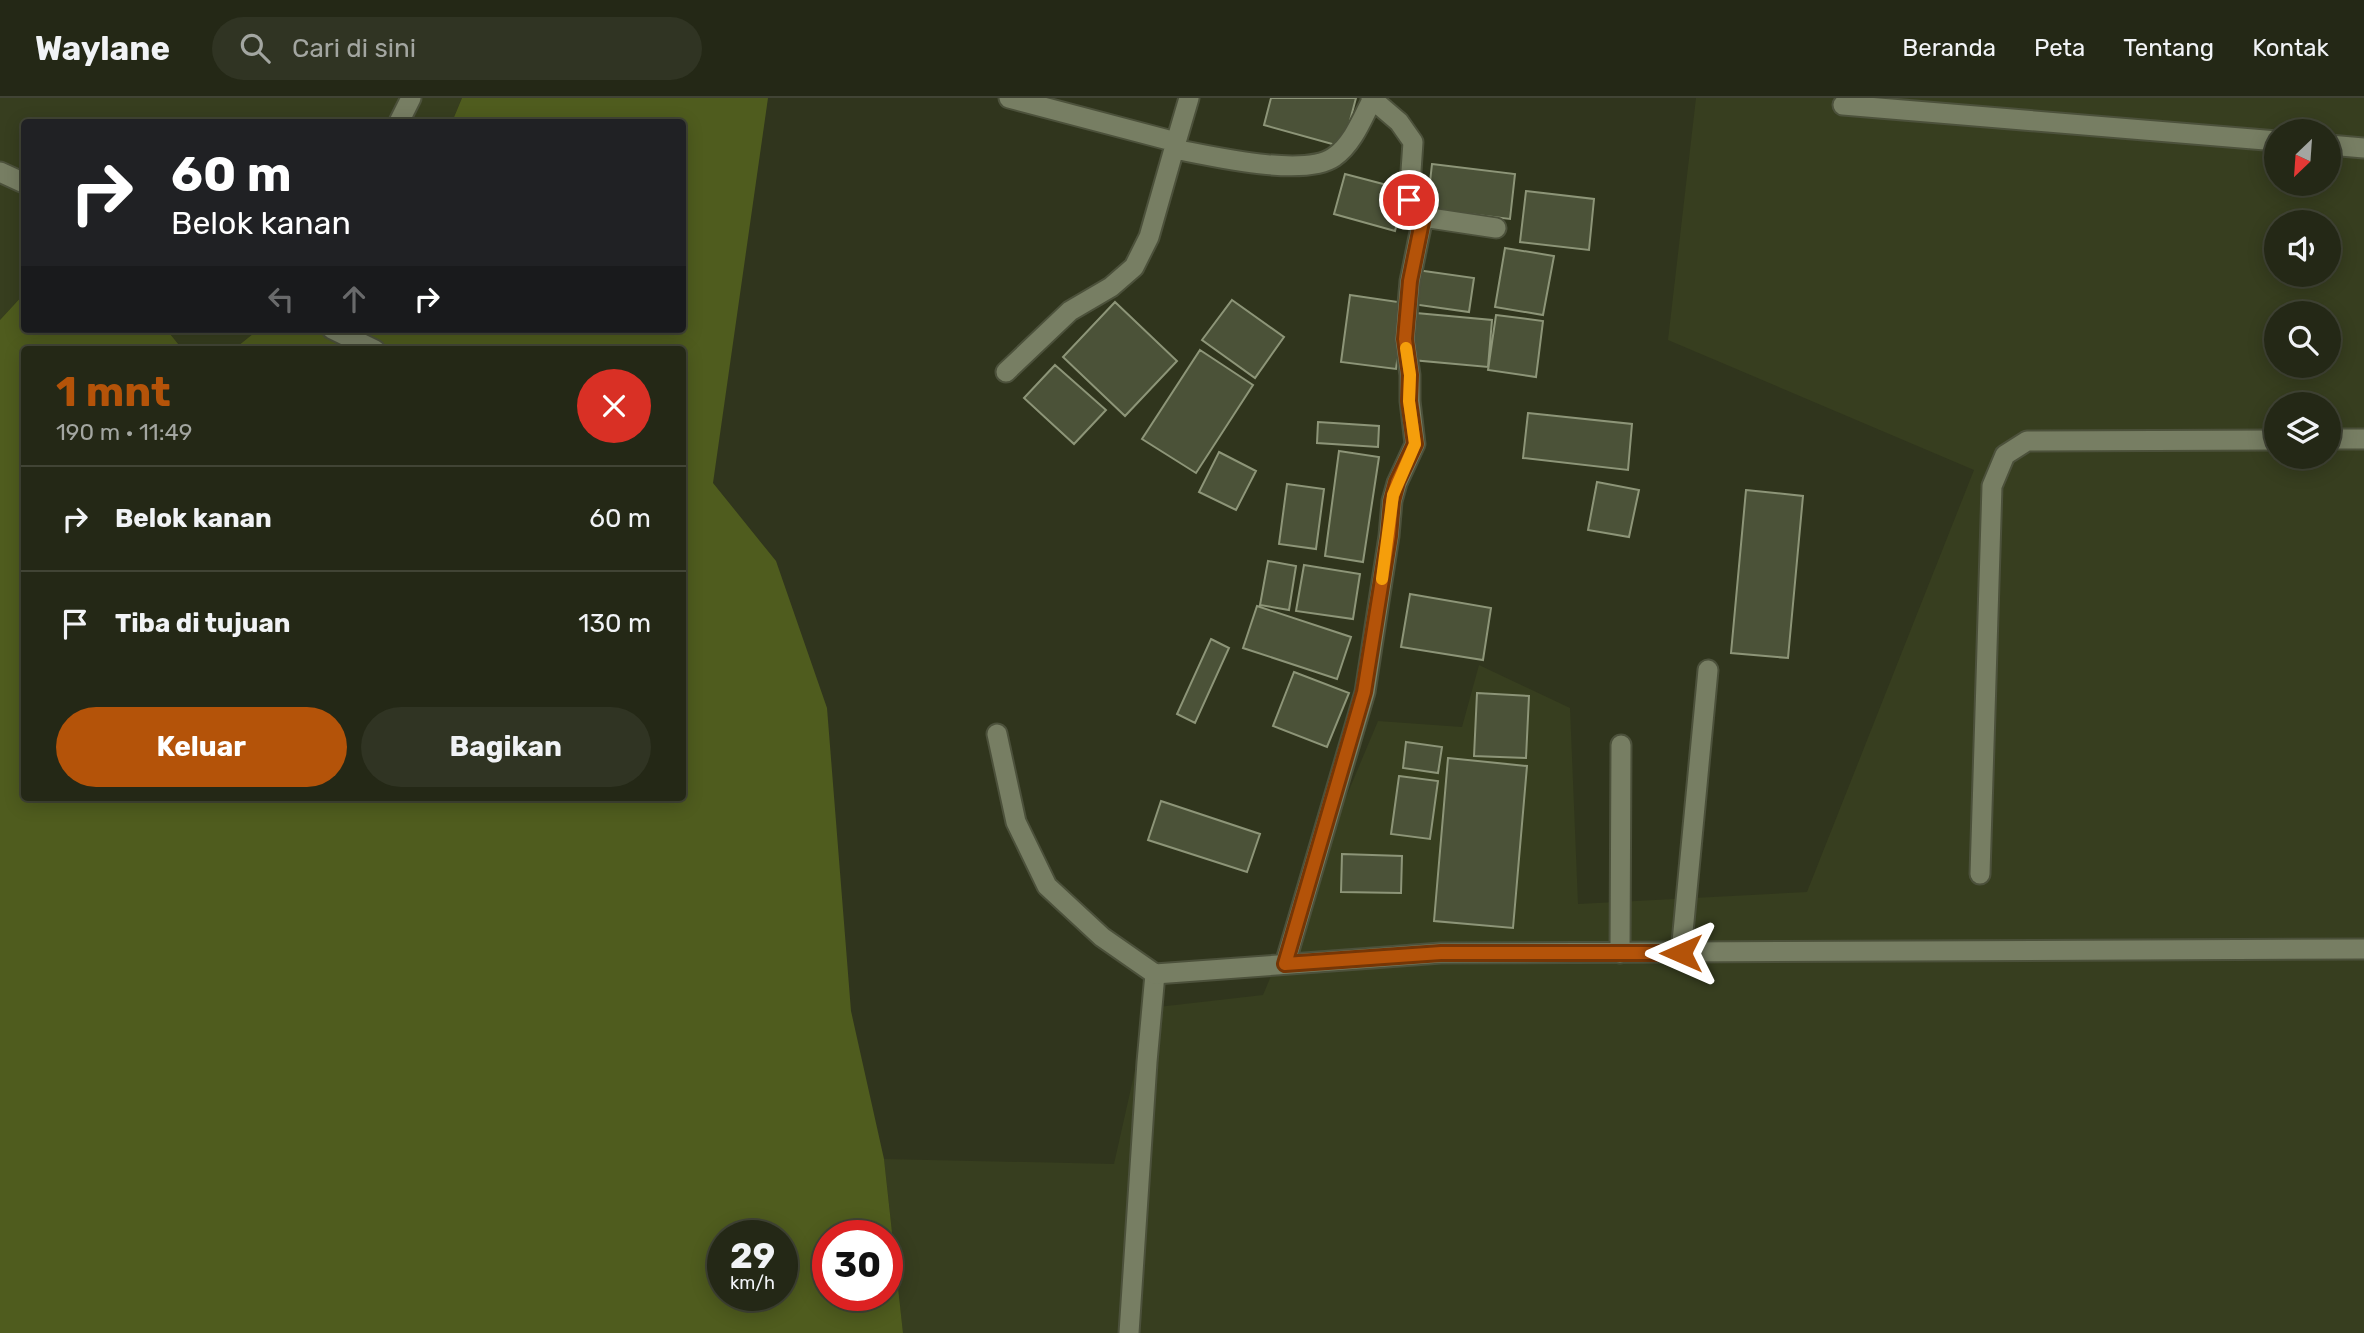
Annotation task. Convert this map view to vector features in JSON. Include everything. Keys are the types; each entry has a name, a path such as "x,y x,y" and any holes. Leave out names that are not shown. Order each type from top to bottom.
{"street":[{"path":"400,119 411,98"},
{"path":"1009,98 1175,146 1242,161 1291,166 1320,164 1336,156 1355,133 1372,98 1399,122 1413,142 1409,200 1412,208 1423,217 1496,228"},
{"path":"1006,372 1070,312 1111,287 1134,267 1149,237 1189,98"},
{"path":"1843,105 2264,140"},
{"path":"2342,146 2364,148"},
{"path":"0,172 21,182"},
{"path":"1285,964 1364,692 1389,536 1392,501 1397,482 1415,444 1405,339 1410,281 1423,217"},
{"path":"340,333 367,346"},
{"path":"2341,439 2364,439"},
{"path":"1980,874 1992,486 2005,455 2027,441 2264,440"},
{"path":"1681,953 1708,670"},
{"path":"997,734 1016,821 1047,887 1102,937 1155,974 1441,953 2364,949"},
{"path":"1620,953 1621,745"},
{"path":"1129,1333 1155,974"}],"shaded area":[{"path":"0,98 462,98 453,119 21,119 21,297 0,320"},
{"path":"1696,98 2364,98 2364,1333 903,1333 901,1311 903,1311 903,1220 891,1220 884,1159 1114,1164 1149,1008 1263,995 1378,721 1462,727 1479,665 1570,708 1578,904 1807,892 1974,470 1668,340"},
{"path":"169,333 254,333 238,346 180,346"}],"green space":[{"path":"462,98 768,98 713,483 776,561 827,708 851,1011 884,1159 891,1220 812,1220 812,1311 901,1311 903,1333 0,1333 0,320 21,297 21,333 169,333 180,346 21,346 21,801 686,801 686,346 238,346 254,333 686,333 686,119 453,119"}],"building":[{"path":"1271,98 1356,98 1343,147 1264,125"},
{"path":"1432,164 1515,174 1510,219 1427,209"},
{"path":"1345,174 1406,190 1395,231 1334,214"},
{"path":"1526,191 1594,199 1589,250 1520,242"},
{"path":"1505,248 1554,256 1543,315 1495,307"},
{"path":"1417,270 1474,278 1469,312 1412,304"},
{"path":"1350,295 1405,303 1396,369 1341,362"},
{"path":"1232,300 1284,337 1255,378 1202,340"},
{"path":"1115,302 1177,361 1125,416 1063,357"},
{"path":"1416,313 1492,320 1488,367 1412,360"},
{"path":"1496,315 1543,321 1536,377 1488,370"},
{"path":"1200,350 1253,385 1196,473 1142,439"},
{"path":"1055,365 1106,410 1074,444 1024,398"},
{"path":"1528,413 1632,424 1628,470 1523,458"},
{"path":"1318,422 1379,426 1378,447 1317,443"},
{"path":"1339,451 1379,457 1363,562 1325,556"},
{"path":"1219,452 1256,471 1236,510 1199,492"},
{"path":"1597,482 1639,490 1629,537 1588,530"},
{"path":"1287,484 1324,489 1316,549 1279,544"},
{"path":"1746,490 1803,496 1788,658 1731,653"},
{"path":"1268,561 1296,566 1289,610 1260,605"},
{"path":"1304,565 1360,574 1353,619 1296,611"},
{"path":"1410,594 1491,608 1483,660 1401,647"},
{"path":"1257,606 1351,637 1337,679 1243,648"},
{"path":"1211,639 1229,648 1195,723 1177,714"},
{"path":"1294,672 1349,693 1327,747 1273,726"},
{"path":"1477,693 1529,696 1526,758 1474,756"},
{"path":"1406,742 1442,747 1438,773 1403,768"},
{"path":"1448,758 1527,766 1513,928 1434,921"},
{"path":"1399,776 1438,781 1430,839 1391,834"},
{"path":"1161,801 1260,834 1247,872 1148,840"},
{"path":"1342,854 1402,856 1401,893 1341,892"}],"slow traffic":[{"path":"1382,579 1393,495 1415,444 1406,348"}],"route":[{"path":"1409,200 1412,208 1423,217 1410,281 1405,339 1415,444 1397,482 1390,510 1389,536 1364,692 1285,964 1441,953 1681,953"}]}
